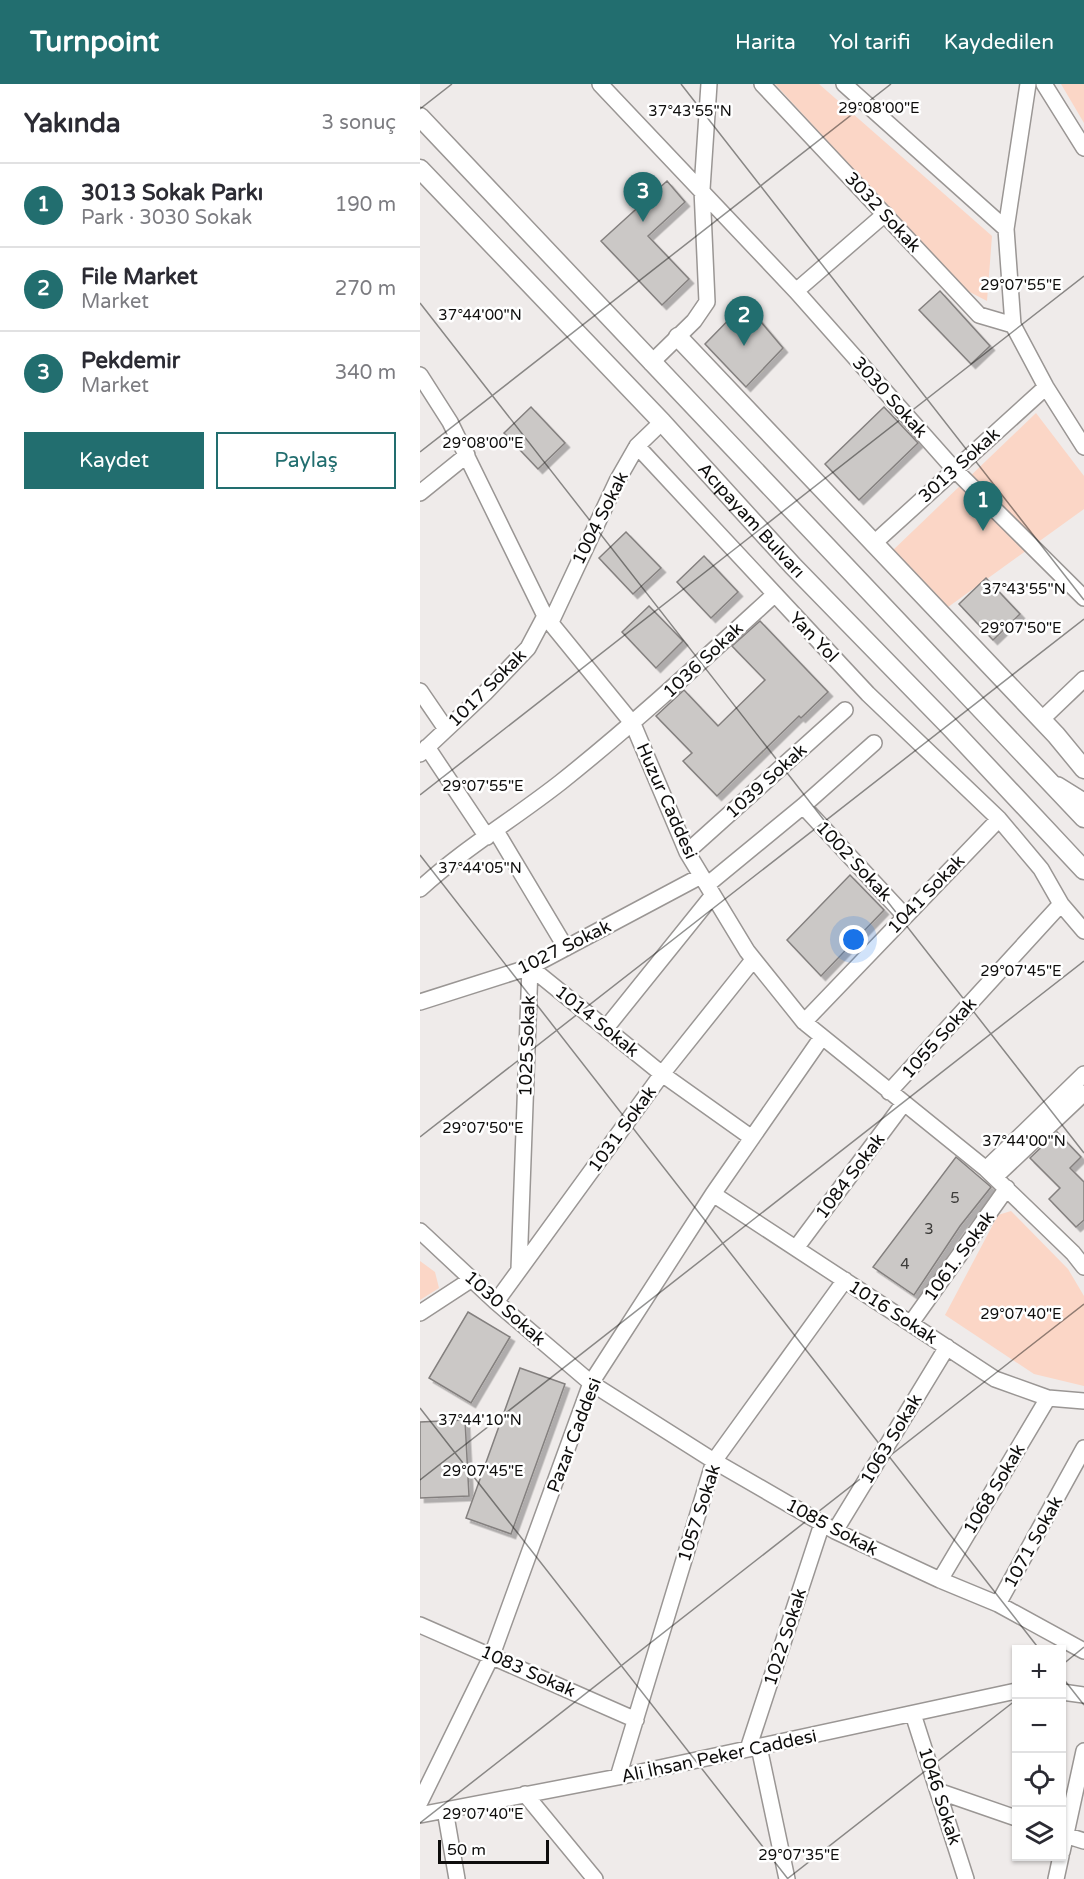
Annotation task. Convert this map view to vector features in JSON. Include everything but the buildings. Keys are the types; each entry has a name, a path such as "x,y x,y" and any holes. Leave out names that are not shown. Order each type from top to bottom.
{"main road":[{"name":"Acıpayam Bulvarı","path":"420,117 1084,818"},
{"name":"Acıpayam Bulvarı","path":"420,169 662,422 793,566 958,735 1084,870"},
{"path":"678,337 1041,720 1084,770"}],"street":[{"name":"3030 Sokak","path":"600,84 702,189 796,291 954,469 1084,598"},
{"path":"651,363 678,337 707,302 702,189 709,84"},
{"name":"3032 Sokak","path":"762,84 979,315 1013,326"},
{"path":"844,84 1006,228"},
{"path":"1028,84 1006,228 1013,326 1046,387 1084,447"},
{"path":"1044,84 1084,148"},
{"path":"796,291 885,214"},
{"name":"Huzur Caddesi","path":"420,375 467,455 548,619 633,724 687,852 753,960 804,1022 1007,1188"},
{"name":"3013 Sokak","path":"873,544 1046,387"},
{"name":"1004 Sokak","path":"548,619 637,446 662,422"},
{"name":"Yan Yol","path":"637,446 868,694 999,819 1041,869 1060,904 1084,932"},
{"path":"420,494 467,455"},
{"name":"1036 Sokak","path":"420,890 452,859 491,834 633,724 774,595"},
{"name":"1017 Sokak","path":"423,750 528,648 548,619"},
{"path":"1041,720 1084,679"},
{"path":"420,691 446,729"},
{"name":"1039 Sokak","path":"687,852 845,710"},
{"path":"606,1028 707,885 803,806 874,743"},
{"path":"423,750 491,834 566,948"},
{"path":"1042,776 1084,801"},
{"name":"1002 Sokak","path":"803,806 905,916"},
{"name":"1041 Sokak","path":"804,1022 999,819"},
{"name":"1027 Sokak","path":"420,1002 530,966 707,885"},
{"name":"1055 Sokak","path":"889,1092 1060,904"},
{"name":"1031 Sokak","path":"496,1302 662,1074 753,960"},
{"name":"1014 Sokak","path":"530,966 662,1074 752,1138"},
{"name":"1025 Sokak","path":"519,1270 530,966"},
{"name":"Pazar Caddesi","path":"420,1802 492,1655 591,1383 713,1194 822,1037"},
{"path":"990,1173 1084,1074"},
{"path":"990,1173 1084,1093"},
{"name":"1084 Sokak","path":"796,1248 904,1103"},
{"path":"1007,1188 1078,1248 1084,1267"},
{"name":"1061. Sokak","path":"911,1323 1007,1188"},
{"name":"1016 Sokak","path":"713,1194 995,1379 1048,1398 1084,1401"},
{"name":"1030 Sokak","path":"420,1231 496,1302 591,1383"},
{"path":"420,1313 472,1279"},
{"name":"1057 Sokak","path":"618,1777 714,1461 845,1280"},
{"name":"1063 Sokak","path":"828,1528 947,1347"},
{"name":"1085 Sokak","path":"591,1383 714,1461 828,1528 998,1604 1084,1651"},
{"name":"1068 Sokak","path":"940,1580 1048,1398"},
{"name":"1071 Sokak","path":"998,1604 1084,1448"},
{"name":"1022 Sokak","path":"754,1748 828,1528"},
{"name":"1083 Sokak","path":"420,1625 636,1720"},
{"name":"Ali İhsan Peker Caddesi","path":"420,1815 618,1777 1012,1692"},
{"path":"1066,1693 1084,1695"},
{"name":"1046 Sokak","path":"913,1714 966,1879"},
{"path":"754,1748 787,1879"},
{"path":"1066,1822 1084,1750"},
{"path":"938,1791 1012,1816"},
{"path":"525,1794 596,1879"},
{"path":"445,1809 457,1879"},
{"path":"1066,1835 1084,1841"},
{"path":"1056,1879 1060,1861"}],"shaded area":[{"path":"775,84 819,84 992,236 987,301 964,289"},
{"path":"1061,84 1084,84 1084,123"},
{"path":"1036,413 1084,476 1084,509 944,610 890,553"},
{"path":"1011,1211 1068,1269 1084,1296 1084,1386 1034,1374 945,1315 998,1215"},
{"path":"420,1261 435,1272 439,1288 420,1300"}],"place":[{"name":"Pekdemir","path":"643,222"},
{"name":"File Market","path":"744,346"},
{"name":"3013 Sokak Parkı","path":"983,531"}]}
